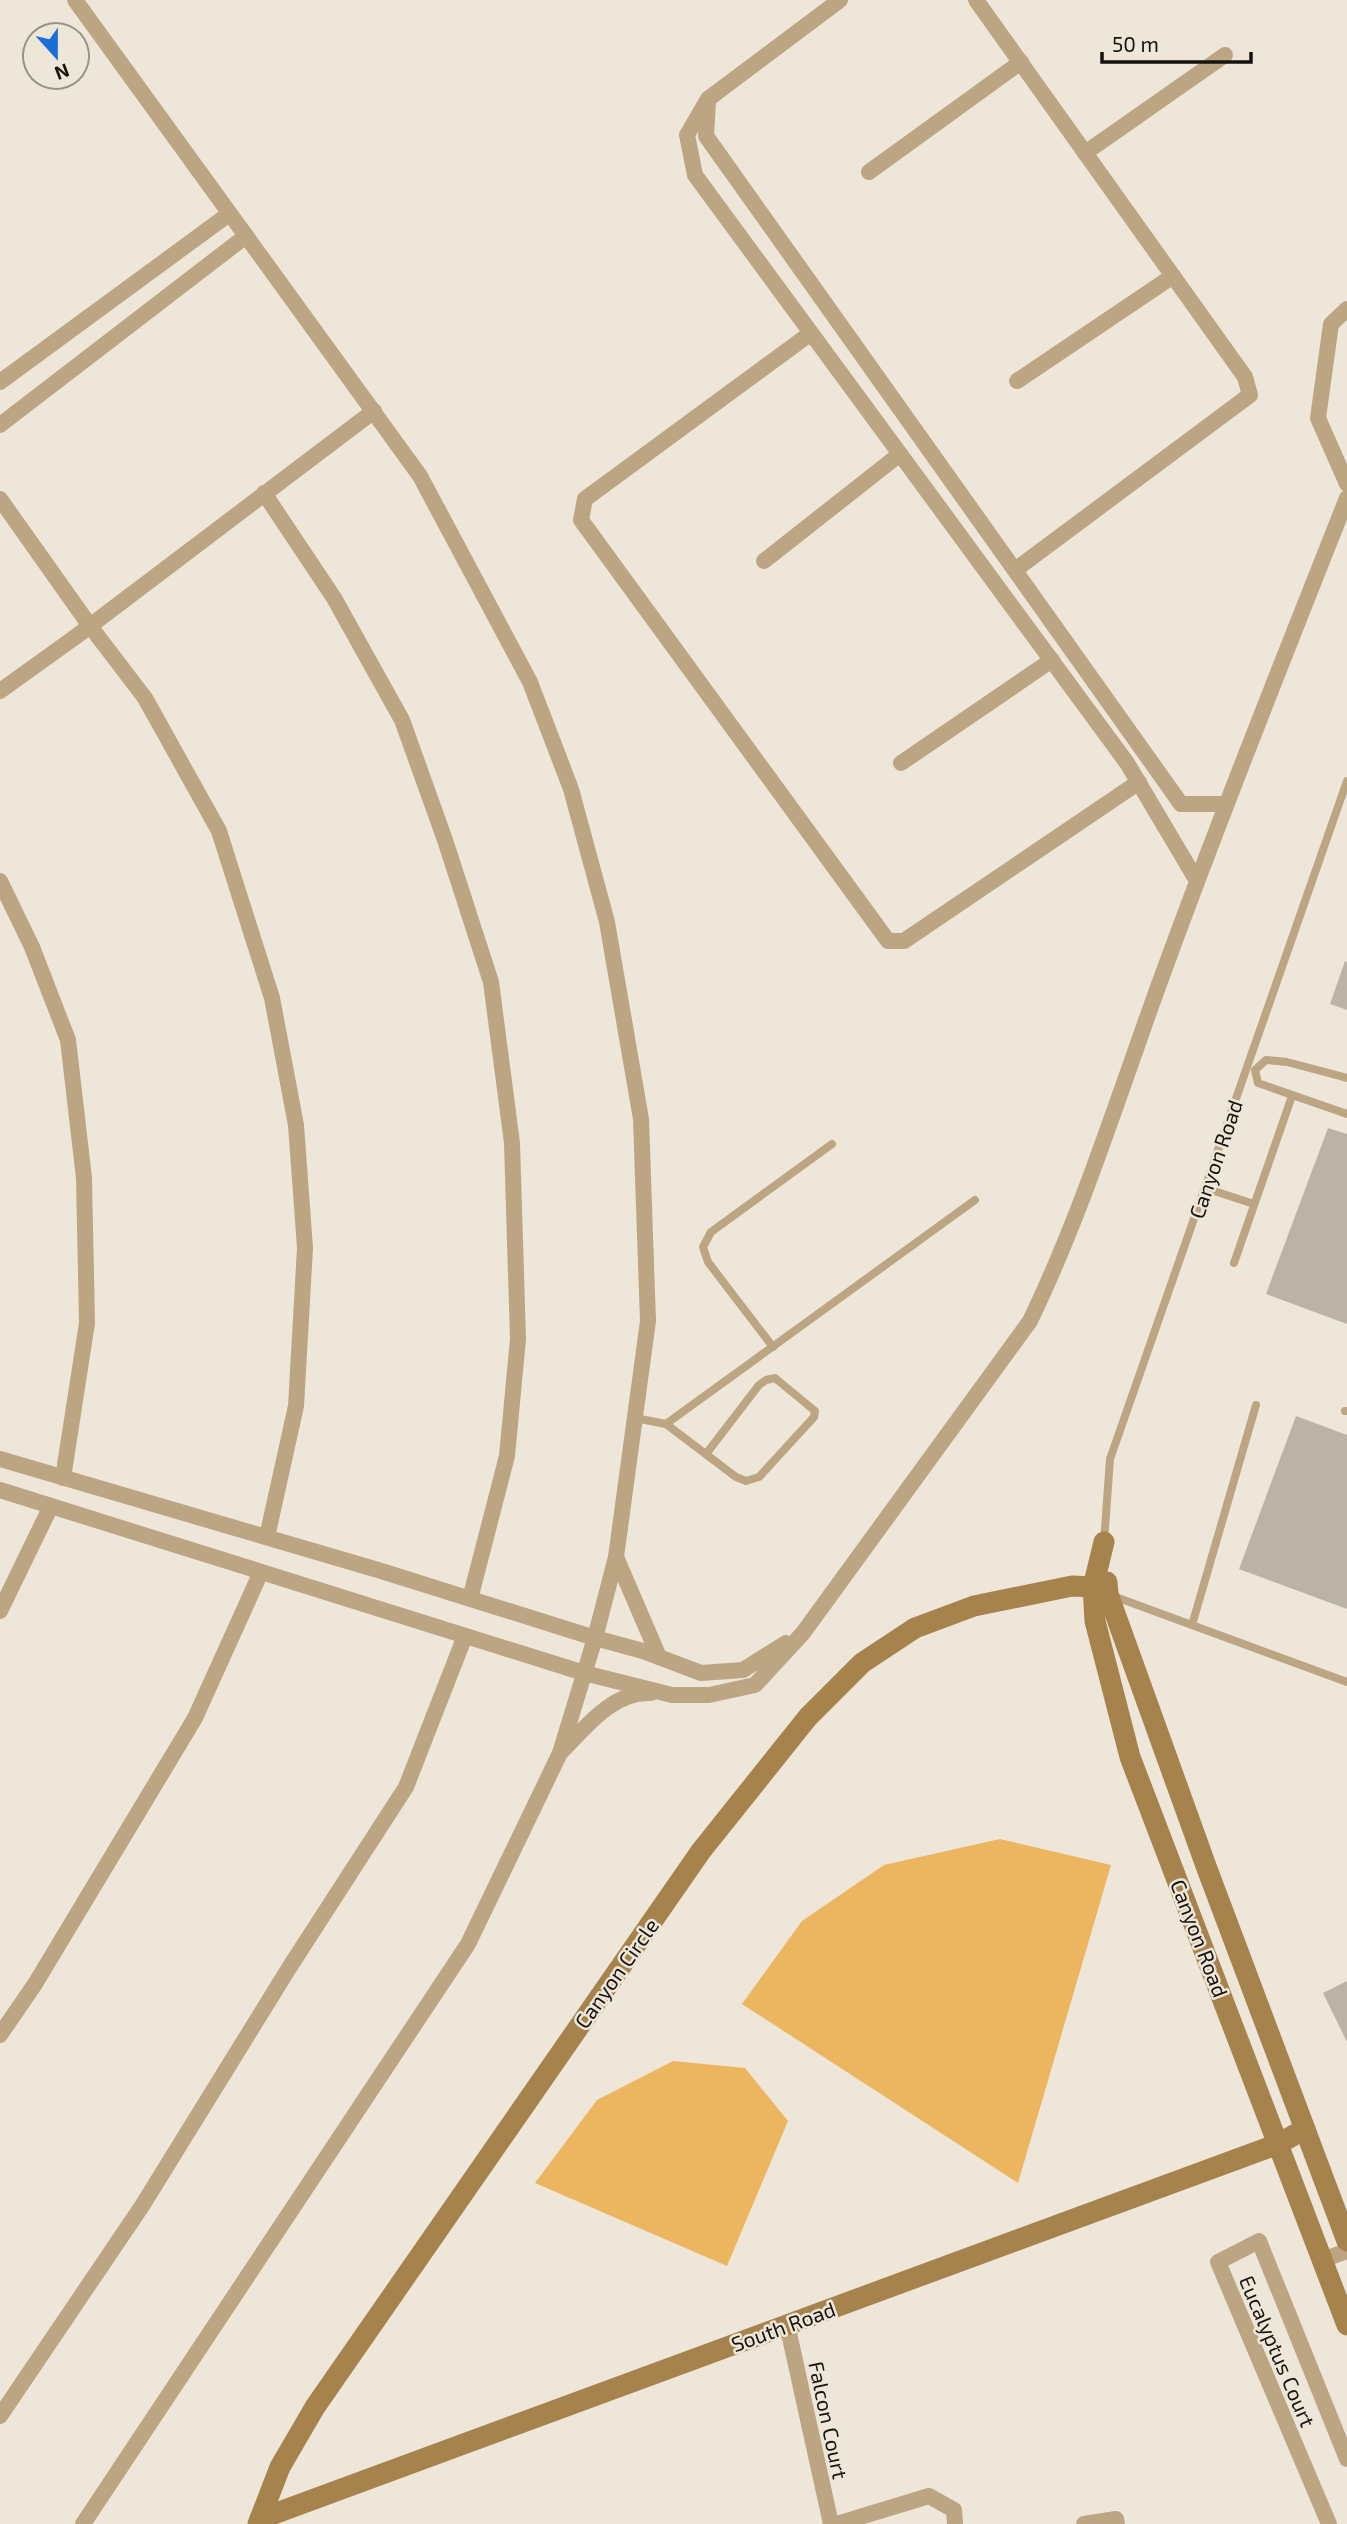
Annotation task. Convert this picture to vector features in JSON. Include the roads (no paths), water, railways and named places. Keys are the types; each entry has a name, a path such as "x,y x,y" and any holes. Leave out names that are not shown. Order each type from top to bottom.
{"main road":[{"name":"Canyon Road","path":"1104,1542 1095,1620 1130,1756 1347,2325"},
{"name":"Canyon Circle","path":"259,2521 280,2467 315,2407 701,1851 808,1717 862,1663 915,1628 974,1606 1072,1586 1100,1591"},
{"name":"Canyon Road","path":"1100,1591 1347,2241"},
{"name":"South Road","path":"259,2521 1278,2144 1305,2129"}],"street":[{"path":"75,0 420,476 530,682 571,789 607,922 641,1119 648,1321 616,1557 560,1753 468,1944 83,2524"},
{"path":"840,0 709,99 687,135 695,175 1139,782 1198,881"},
{"path":"976,0 1245,377 1250,395 1015,570"},
{"path":"1085,153 1225,55"},
{"path":"869,172 1021,62"},
{"path":"709,99 706,136 1181,804 1226,804"},
{"path":"0,382 229,214"},
{"path":"0,425 246,236"},
{"path":"1017,381 1173,276"},
{"path":"1347,309 1331,324 1318,418 1347,484"},
{"path":"811,333 585,499 581,520 887,942 904,941 1139,782"},
{"path":"0,691 374,411"},
{"path":"764,561 900,454"},
{"path":"264,493 334,598 402,720 445,840 491,982 512,1143 518,1339 507,1456 470,1599"},
{"path":"560,1753 611,1703 640,1692 709,1695 755,1685 803,1633 1030,1321 1047,1287 1226,804 1347,498"},
{"path":"0,499 145,698 219,831 272,998 296,1125 305,1248 296,1406 267,1537"},
{"path":"901,763 1052,660"},
{"path":"0,881 32,947 68,1040 84,1178 87,1323 63,1478"},
{"path":"0,1459 643,1651 701,1673 743,1670 803,1633"},
{"path":"0,1490 584,1674 672,1695"},
{"path":"0,1611 51,1506"},
{"path":"616,1557 659,1657"},
{"path":"0,2035 35,1984 195,1718 261,1572"},
{"path":"0,2416 142,2206 289,1968 406,1787 465,1636"},
{"name":"Eucalyptus Court","path":"1329,2524 1218,2262 1259,2241 1347,2459"},
{"path":"1322,2260 1347,2251"},
{"name":"Falcon Court","path":"787,2324 831,2524"},
{"name":"Eucalyptus Court","path":"1331,2423 1347,2416"},
{"path":"837,2524 929,2496 954,2511 955,2524"},
{"path":"1084,2524 1116,2519 1117,2524"}],"lane":[{"name":"Canyon Road","path":"1104,1542 1110,1459 1347,781"},
{"path":"1251,1056 1287,1062 1347,1078"},
{"path":"1258,1083 1255,1070 1265,1060"},
{"path":"1243,1078 1347,1114"},
{"path":"1234,1263 1292,1096"},
{"path":"773,1347 708,1262 703,1247 711,1232 832,1144"},
{"path":"1205,1188 1254,1204"},
{"path":"666,1424 975,1200"},
{"path":"633,1418 666,1424 706,1454 736,1476 746,1481 758,1477 814,1417 815,1411 775,1378 766,1380 759,1385 706,1454"},
{"path":"1192,1625 1256,1405"},
{"path":"1100,1591 1347,1682"}]}
